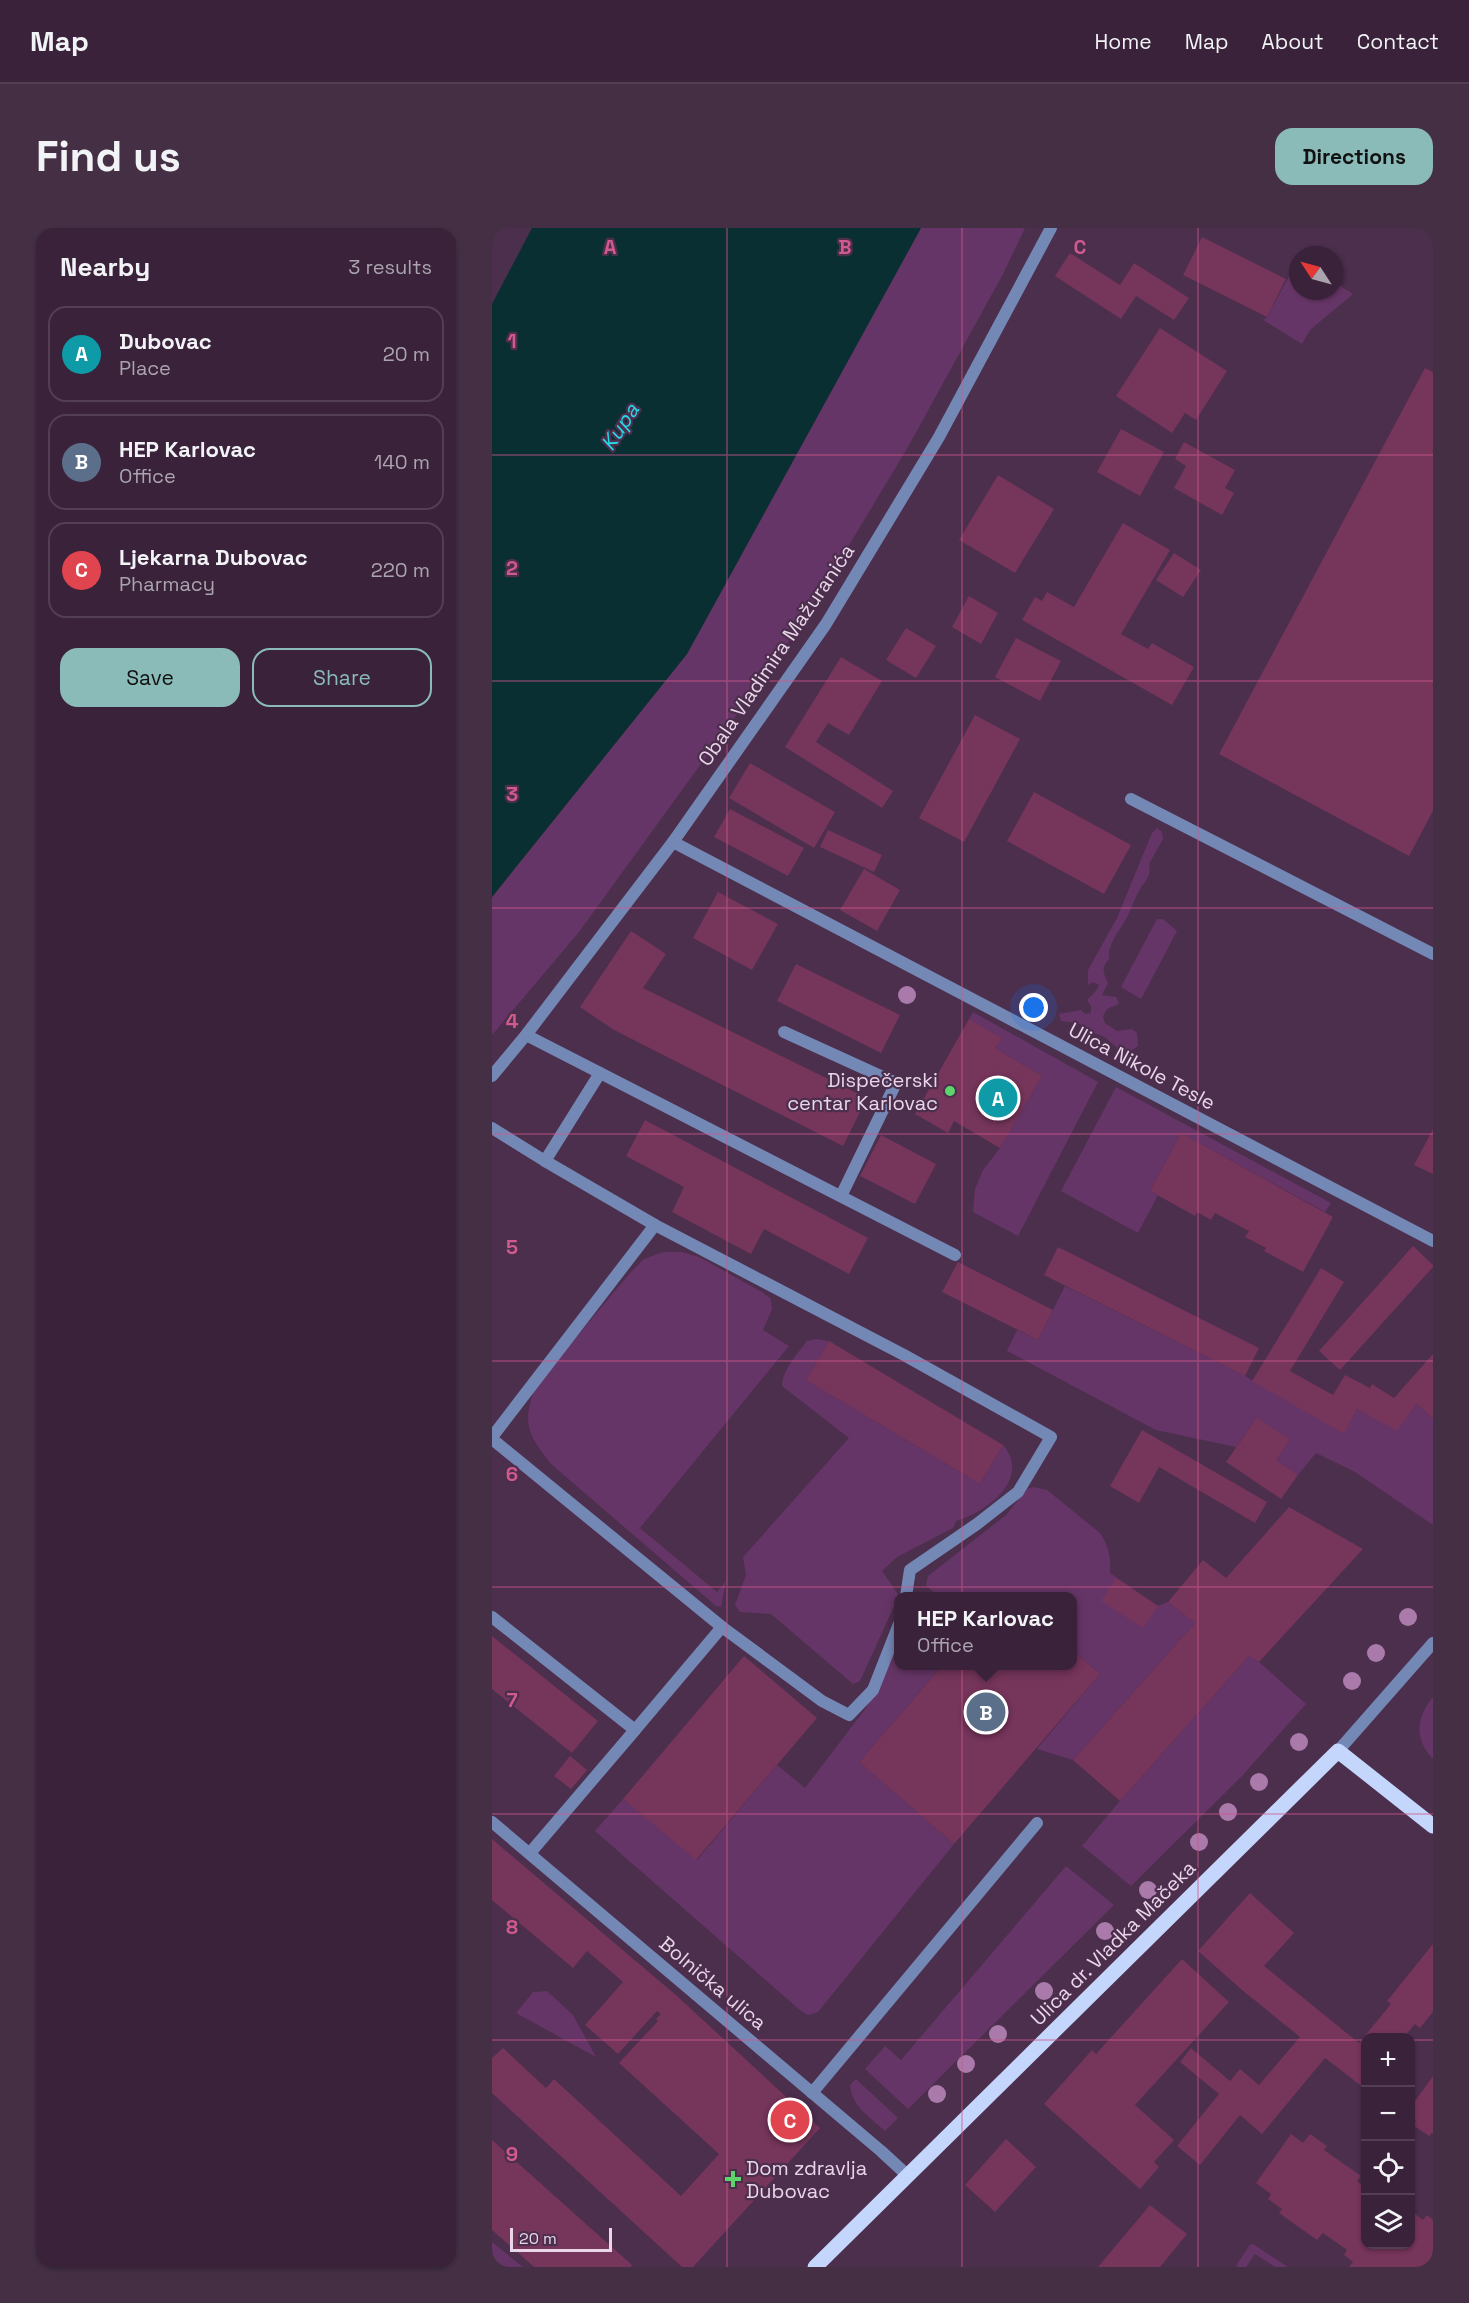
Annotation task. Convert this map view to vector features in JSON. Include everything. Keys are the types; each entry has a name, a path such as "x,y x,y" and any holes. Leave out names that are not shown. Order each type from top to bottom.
{"main road":[{"path":"1338,1751 1433,1826"},
{"name":"Ulica dr. Vladka Mačeka","path":"815,2267 1338,1751"}],"street":[{"name":"Obala Vladimira Mažuranića","path":"492,1076 526,1035 673,842 825,624 939,437 1051,228"},
{"path":"1131,800 1433,954"},
{"name":"Ulica Nikole Tesle","path":"673,842 1433,1241"},
{"path":"784,1032 896,1083 841,1196"},
{"path":"526,1035 955,1255"},
{"path":"545,1161 600,1073"},
{"path":"492,1128 655,1225 904,1354 1051,1437 1018,1492 977,1524 910,1570 907,1592"},
{"path":"655,1225 492,1438 722,1627 822,1701 849,1715 873,1690 894,1637"},
{"path":"492,1617 635,1730"},
{"path":"530,1853 722,1627"},
{"name":"Ulica dr. Vladka Mačeka","path":"1338,1751 1433,1643"},
{"name":"Bolnička ulica","path":"492,1822 907,2175"},
{"path":"812,2093 1037,1823"}],"shaded area":[{"path":"921,228 1025,228 1003,274 908,447 821,592 775,662 579,932 492,1035 492,897 687,654"},
{"path":"1289,277 1289,300 1343,300 1343,288 1353,294 1310,330 1302,344 1263,320 1267,317"},
{"path":"1157,828 1162,832 1163,839 1149,864 1148,877 1113,941 1109,959 1104,967 1108,983 1102,995 1116,997 1119,1004 1107,1009 1103,1016 1105,1023 1117,1031 1132,1029 1137,1033 1138,1046 1128,1053 1078,1023 1061,1021 1059,1014 1081,1010 1085,1014 1091,1013 1091,1006 1087,1000 1099,985 1093,982 1088,985 1088,970 1117,918 1152,833"},
{"path":"1157,919 1163,919 1177,931 1141,999 1121,987"},
{"path":"973,1012 1098,1082 1018,1236 973,1212 975,1189 983,1170 1000,1148 1042,1076 995,1048 1001,1038 969,1019"},
{"path":"1116,1087 1331,1203 1325,1212 1181,1133 1150,1191 1158,1195 1138,1233 1061,1191"},
{"path":"663,1252 682,1252 699,1257 762,1292 771,1299 772,1309 763,1330 789,1346 640,1528 717,1592 726,1581 721,1607 716,1606 551,1464 536,1444 529,1427 529,1408 537,1384 630,1273 644,1259"},
{"path":"1065,1286 1245,1376 1344,1433 1357,1409 1397,1430 1417,1404 1433,1419 1433,1525 1355,1472 1316,1453 1298,1475 1276,1460 1290,1440 1257,1417 1236,1447 1156,1430 1007,1351 1017,1330 1038,1340"},
{"path":"816,1339 829,1341 806,1380 980,1484 1003,1445 1011,1458 1012,1470 1009,1482 992,1502 968,1517 956,1521 953,1528 897,1557 882,1571 897,1592 894,1592 894,1606 860,1681 853,1684 771,1614 740,1612 735,1605 746,1575 743,1557 849,1438 782,1386 788,1368 807,1341"},
{"path":"1033,1487 1047,1490 1100,1533 1109,1552 1110,1573 1158,1606 1168,1602 1195,1623 1073,1760 1037,1749 1100,1674 1077,1654 1077,1592 933,1592 926,1585 928,1576 1006,1515 1027,1489"},
{"path":"894,1647 894,1670 939,1670 859,1762 954,1844 818,2012 808,2015 595,1831 623,1799 697,1860 777,1765 805,1788 866,1708"},
{"path":"1249,1656 1259,1662 1306,1704 1243,1775 1131,1886 1082,1846"},
{"path":"1433,1697 1433,1759 1423,1744 1420,1728 1423,1713"},
{"path":"1066,1866 1114,1905 908,2109 865,2069 885,2046 901,2060"},
{"path":"547,1991 573,2015 596,2057 516,2013 533,1992"},
{"path":"856,2079 898,2118 885,2131 858,2106 854,2099 850,2085"},
{"path":"492,2242 523,2267 492,2267"},
{"path":"1253,2244 1288,2267 1275,2267 1255,2254 1246,2267 1237,2267 1250,2245"}],"water":[{"name":"Kupa","path":"532,228 921,228 687,654 492,897 492,304"}],"building":[{"path":"1202,237 1286,279 1267,317 1183,275"},
{"path":"1070,253 1120,285 1134,263 1189,298 1174,320 1136,296 1121,319 1055,276"},
{"path":"1160,328 1227,371 1196,420 1185,413 1172,433 1116,396"},
{"path":"1425,368 1433,372 1433,811 1409,856 1219,754"},
{"path":"1121,429 1164,452 1140,496 1097,472"},
{"path":"1184,442 1235,470 1225,488 1234,493 1222,515 1174,488 1186,466 1175,459"},
{"path":"998,475 1054,509 1015,573 959,540"},
{"path":"1123,523 1170,550 1121,634 1148,649 1152,643 1194,667 1172,705 1022,620 1035,597 1042,601 1047,592 1074,607"},
{"path":"1174,553 1201,570 1183,597 1156,580"},
{"path":"969,596 998,613 981,644 952,627"},
{"path":"906,628 936,646 916,678 886,660"},
{"path":"1016,638 1061,661 1040,701 995,677"},
{"path":"841,657 882,681 849,735 828,723 816,742 893,791 882,808 785,747"},
{"path":"975,715 1020,739 964,842 919,818"},
{"path":"750,763 835,812 814,848 729,798"},
{"path":"1034,792 1131,845 1104,894 1007,841"},
{"path":"730,809 804,848 788,876 714,837"},
{"path":"828,830 882,855 874,872 820,847"},
{"path":"864,869 900,890 877,931 840,910"},
{"path":"718,892 778,924 752,970 693,938"},
{"path":"631,931 666,954 643,988 867,1098 843,1146 614,1030 580,1007"},
{"path":"796,964 900,1015 881,1053 777,1001"},
{"path":"969,1019 1002,1038 995,1048 1042,1076 1000,1148 954,1121 948,1133 915,1114"},
{"path":"645,1120 868,1238 849,1274 764,1229 751,1254 672,1212 684,1187 626,1156"},
{"path":"1433,1129 1433,1174 1414,1165"},
{"path":"1181,1133 1333,1217 1303,1272 1264,1251 1266,1248 1245,1237 1249,1231 1215,1213 1211,1220 1197,1212 1195,1216 1150,1191"},
{"path":"881,1135 936,1164 915,1204 860,1176"},
{"path":"1413,1246 1433,1267 1340,1370 1319,1351"},
{"path":"1058,1247 1259,1348 1245,1376 1044,1275"},
{"path":"958,1262 1053,1310 1038,1340 942,1292"},
{"path":"1321,1268 1344,1282 1290,1371 1333,1395 1345,1375 1370,1388 1372,1384 1394,1398 1433,1354 1433,1419 1417,1404 1397,1431 1357,1409 1344,1434 1252,1381"},
{"path":"829,1341 1003,1445 980,1484 806,1380"},
{"path":"1257,1417 1290,1440 1276,1460 1298,1475 1281,1499 1226,1462"},
{"path":"1142,1430 1267,1502 1255,1523 1159,1467 1139,1503 1110,1486"},
{"path":"1289,1507 1363,1549 1259,1662 1249,1656 1120,1801 1073,1760 1195,1623 1168,1602 1203,1560 1226,1578"},
{"path":"1116,1578 1158,1606 1143,1628 1101,1601"},
{"path":"492,1636 598,1721 572,1753 492,1689"},
{"path":"1077,1654 1100,1674 954,1844 859,1762 939,1670 1077,1670"},
{"path":"744,1656 817,1718 696,1860 623,1799"},
{"path":"570,1756 587,1770 571,1789 554,1776"},
{"path":"492,1839 677,1996 820,2128 693,2267 682,2267 492,2093 492,2058 503,2048 546,2088 554,2079 681,2196 719,2154 619,2063 658,2021 656,2019 661,2014 657,2011 618,2054 585,2025 623,1982 587,1951 573,1968 492,1900"},
{"path":"1250,1893 1294,1933 1264,1966 1359,2043 1361,2041 1361,2086 1325,2058 1262,2134 1240,2115 1200,2165 1177,2146 1219,2094 1180,2062 1191,2048 1230,2081 1240,2069 1259,2085 1300,2037 1198,1951"},
{"path":"1433,1944 1433,2012 1420,2028 1415,2024 1407,2033 1367,2033 1391,2004 1387,2001"},
{"path":"1182,1959 1229,2002 1135,2105 1174,2140 1154,2162 1159,2167 1140,2189 1044,2104 1092,2050 1096,2054"},
{"path":"1433,2076 1433,2134 1429,2136 1415,2126 1415,2101"},
{"path":"1291,2134 1303,2143 1310,2134 1327,2146 1324,2150 1361,2176 1357,2181 1361,2184 1361,2249 1415,2249 1415,2214 1423,2220 1427,2215 1433,2220 1433,2267 1349,2267 1353,2262 1344,2255 1347,2250 1323,2233 1317,2240 1279,2213 1282,2209 1268,2199 1271,2194 1256,2183"},
{"path":"1006,2139 1036,2167 995,2212 965,2185"},
{"path":"492,2140 632,2265 631,2267 534,2267 492,2230"},
{"path":"1150,2205 1187,2234 1160,2267 1098,2267"}],"place":[{"name":"Dispečerski centar Karlovac","path":"950,1091"},
{"name":"Dubovac","path":"998,1098"},
{"name":"HEP Karlovac","path":"986,1712"},
{"name":"Ljekarna Dubovac","path":"790,2120"},
{"name":"Dom zdravlja Dubovac","path":"733,2179"}]}
